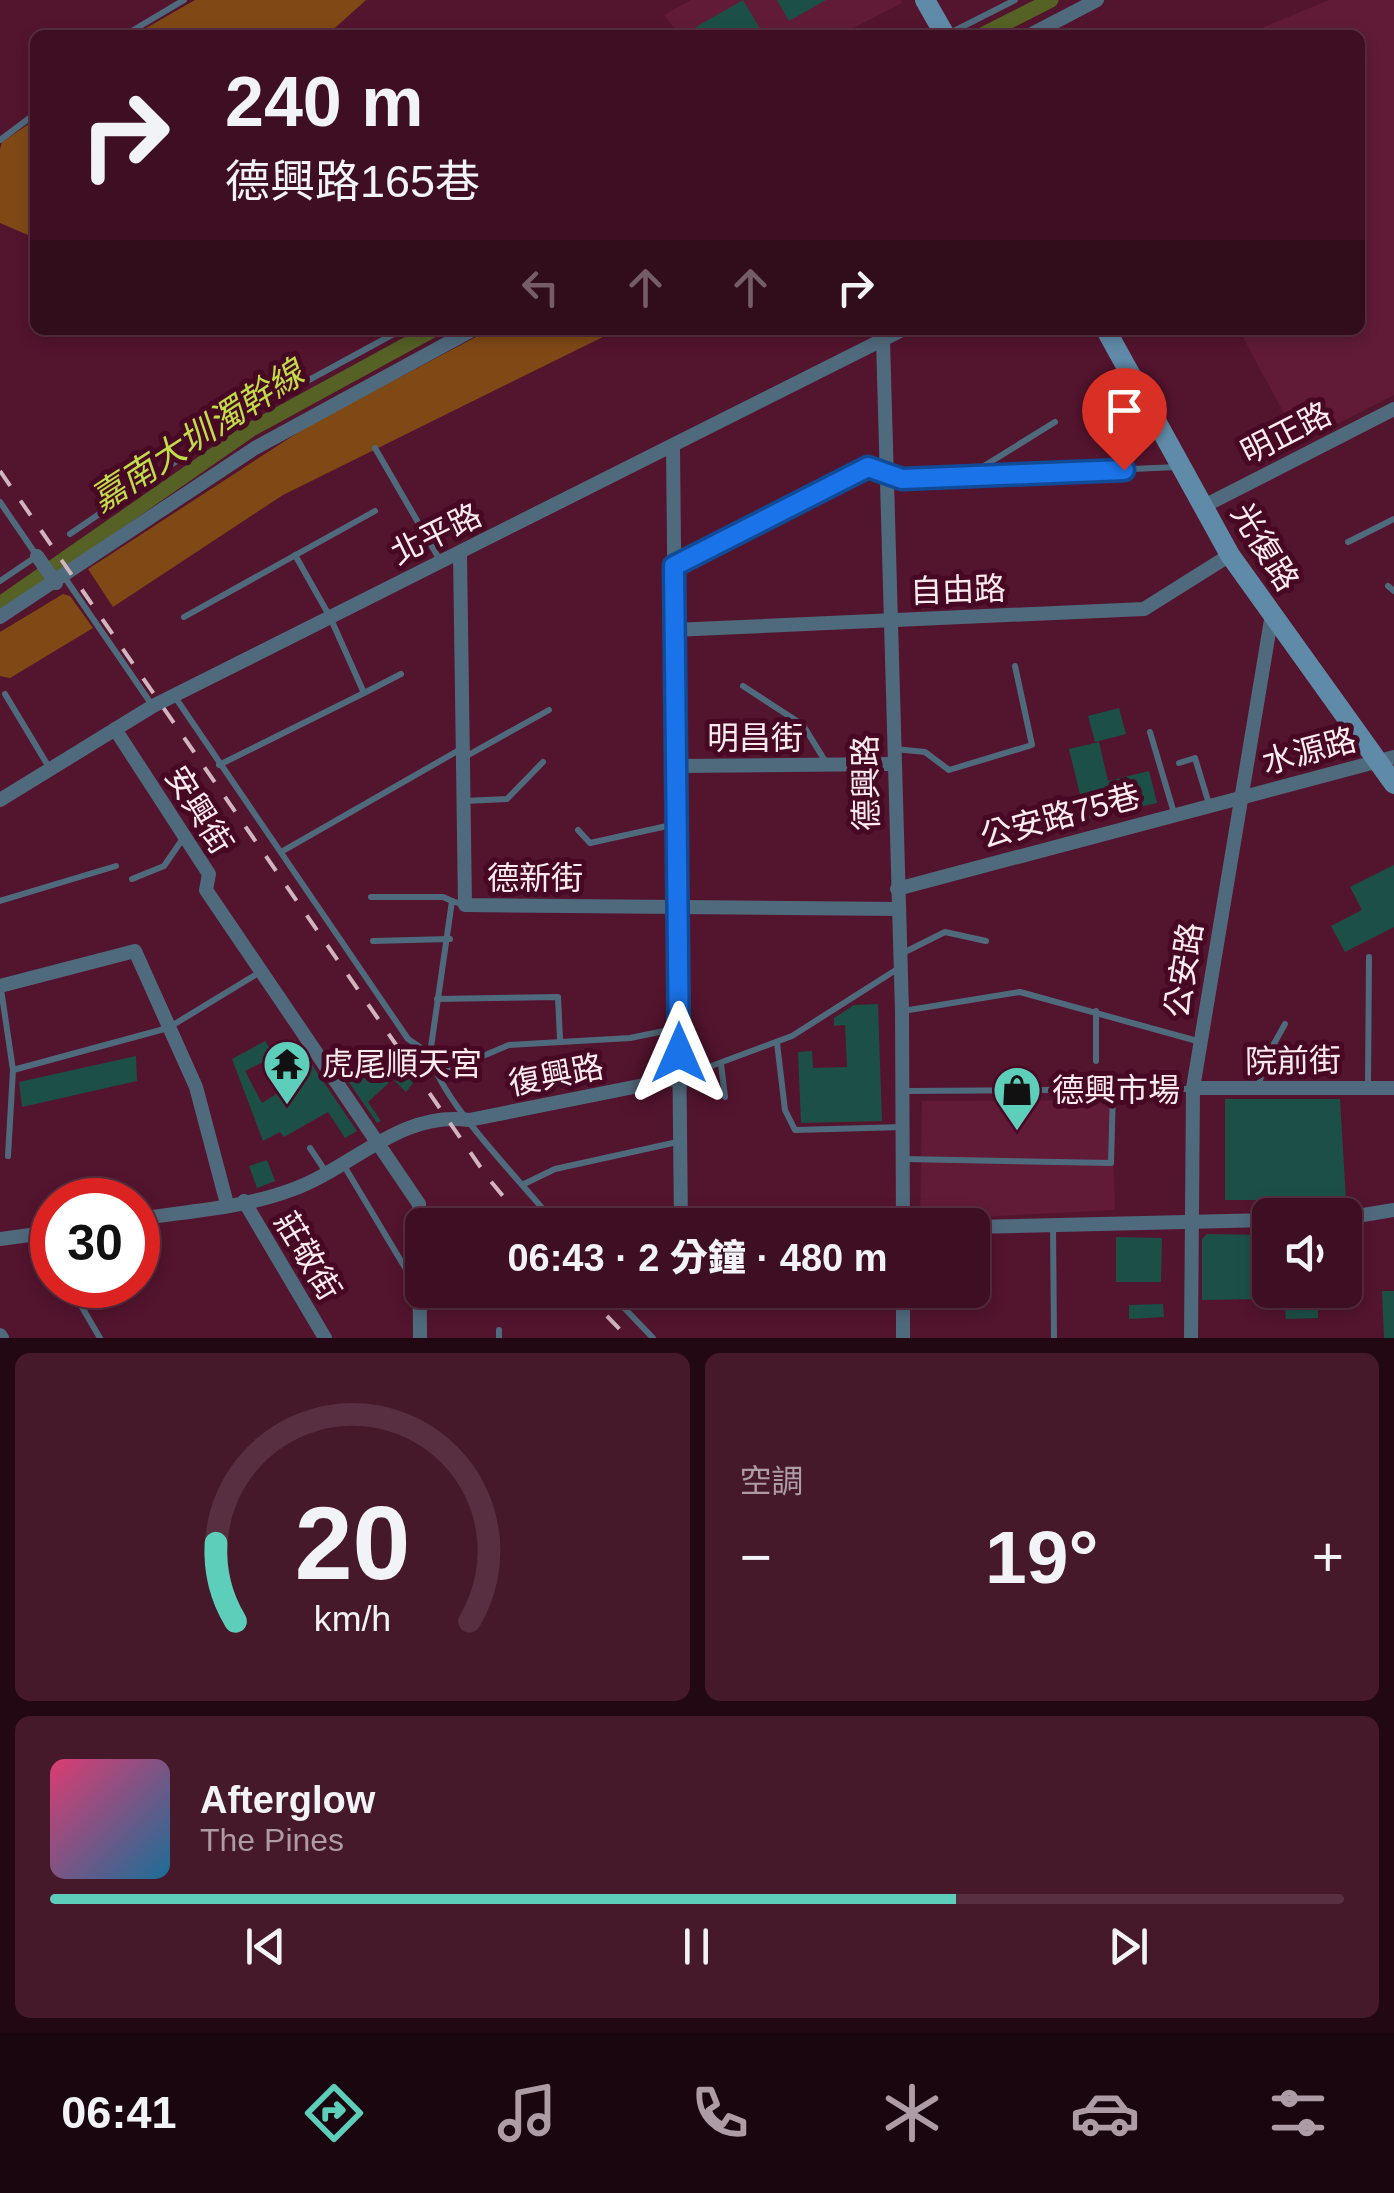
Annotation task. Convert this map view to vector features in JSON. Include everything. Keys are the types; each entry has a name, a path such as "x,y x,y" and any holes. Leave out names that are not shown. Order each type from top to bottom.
{"street":[{"path":"925,0 943,30"},
{"path":"1040,30 1097,0"},
{"path":"0,617 256,448 463,335"},
{"name":"北平路","path":"0,800 153,706 892,335"},
{"name":"光復路","path":"1109,335 1230,555 1387,759 1394,784"},
{"name":"德興路","path":"883,340 902,1011 903,1208"},
{"name":"明正路","path":"1204,506 1394,409"},
{"path":"672,448 681,1208"},
{"name":"德新街","path":"460,553 463,802 458,903 898,910"},
{"name":"自由路","path":"673,630 1144,609 1230,555"},
{"path":"38,556 60,580"},
{"name":"公安路","path":"1192,1338 1193,1088 1238,798 1272,614"},
{"name":"安興街","path":"115,730 210,874 206,890 418,1208"},
{"name":"明昌街","path":"676,766 828,765 893,756"},
{"name":"水源路","path":"1238,798 1387,759"},
{"name":"公安路75巷","path":"896,889 1238,798"},
{"path":"0,986 136,951 196,1087 226,1204"},
{"name":"復興路","path":"160,1214 244,1202 296,1188 440,1116 469,1120 679,1078"},
{"name":"院前街","path":"1193,1088 1394,1088"},
{"name":"莊敬街","path":"244,1202 325,1338"},
{"path":"1362,1215 1394,1210"},
{"path":"990,1227 1252,1220"},
{"path":"0,1238 30,1235"},
{"name":"安興街","path":"419,1308 420,1338"},
{"path":"903,1308 903,1338"}],"lane":[{"path":"133,30 184,0"},
{"path":"956,30 1015,0"},
{"path":"0,140 30,118"},
{"path":"70,534 241,417 392,335"},
{"path":"969,476 1054,422"},
{"path":"375,448 441,563"},
{"path":"674,566 868,467 902,479 1180,467"},
{"path":"0,502 38,556 0,581"},
{"path":"184,617 375,511"},
{"path":"1348,542 1394,519"},
{"path":"295,555 330,617 364,693"},
{"path":"60,580 153,706"},
{"path":"893,756 926,752 948,770 1032,745 1014,666"},
{"path":"219,766 401,674"},
{"path":"744,686 803,725 828,765"},
{"path":"5,694 51,770"},
{"path":"174,696 408,1039 430,1054"},
{"path":"281,852 549,710"},
{"path":"1150,732 1174,813"},
{"path":"1180,763 1195,758 1209,805"},
{"path":"463,802 507,798 542,762"},
{"path":"578,830 590,844 678,824"},
{"path":"132,879 164,866 185,836"},
{"path":"0,901 116,866"},
{"path":"371,897 443,896 458,903 430,1054 438,1075 469,1120 543,1208"},
{"path":"679,1078 778,1043 945,932 986,941"},
{"path":"373,941 450,939"},
{"path":"1368,1088 1369,957"},
{"path":"13,1070 168,1028 261,971"},
{"path":"0,986 13,1070 8,1156"},
{"path":"902,1011 1020,992 1201,1042"},
{"path":"438,999 558,997 560,1039"},
{"path":"1096,1010 1096,1060"},
{"path":"1258,1089 1266,1058 1285,1024"},
{"path":"438,1075 509,1044 630,1038 680,1028"},
{"path":"778,1043 785,1110 795,1130 904,1127"},
{"path":"721,1064 725,1097"},
{"path":"903,1092 1193,1088"},
{"path":"903,1160 1111,1163 1114,1091"},
{"path":"524,1184 555,1169 682,1141"},
{"path":"310,1148 327,1173"},
{"path":"342,1163 405,1268"},
{"path":"1053,1226 1054,1338"},
{"path":"82,1308 100,1338"},
{"path":"625,1308 654,1338"}],"shaded area":[{"path":"195,0 366,0 333,30 143,30"},
{"path":"691,0 902,3 850,30 675,30 664,15"},
{"path":"1329,0 1394,0 1394,395 1300,443 1242,335 1365,335 1365,30 1257,30"},
{"path":"30,123 30,236 0,223 2,142"},
{"path":"480,335 607,335 283,495 113,607 88,569 308,426"},
{"path":"63,594 70,596 93,628 10,678 0,676 0,632"},
{"name":"德興市場","path":"1112,1100 1115,1210 990,1216 990,1208 920,1208 922,1101"}],"building":[{"path":"743,0 761,30 698,30 696,27"},
{"path":"777,0 826,0 789,21"},
{"path":"1119,708 1126,734 1095,742 1088,716"},
{"path":"1099,742 1108,781 1149,771 1157,803 1086,819 1069,749"},
{"path":"1394,865 1394,927 1345,952 1331,926 1362,910 1350,887"},
{"path":"878,1004 882,1121 801,1123 798,1052 812,1051 813,1068 847,1067 845,1025 834,1026 834,1018 854,1005"},
{"path":"295,1040 357,1131 345,1138 328,1112 284,1137 280,1132 263,1141 232,1059 265,1041 274,1055","holes":["271,1058 289,1086 262,1103 245,1071"]},
{"path":"387,1053 413,1083 406,1092 393,1079 368,1102 381,1121 377,1123 348,1081"},
{"path":"136,1056 137,1081 22,1107 19,1082"},
{"path":"1225,1099 1340,1099 1346,1198 1225,1200"},
{"path":"267,1160 275,1181 257,1188 249,1166"},
{"path":"1207,1234 1252,1235 1252,1299 1202,1300 1202,1239"},
{"path":"1116,1237 1162,1238 1161,1282 1116,1282"},
{"path":"1382,1291 1394,1291 1394,1338 1384,1338"},
{"path":"1163,1304 1164,1317 1129,1319 1129,1305"},
{"path":"1285,1308 1318,1308 1318,1318 1286,1319"}],"waterway":[{"name":"嘉南大圳濁幹線","path":"992,30 1051,0"},
{"name":"嘉南大圳濁幹線","path":"0,604 250,430 424,335"}],"railway":[{"path":"0,471 488,1178 513,1208"},
{"path":"599,1308 628,1338"}],"place":[{"name":"虎尾順天宮","path":"287,1106"},
{"name":"德興市場","path":"1017,1132"}],"route":[{"path":"679,1053 674,566 868,467 902,479 1124,470"}]}
